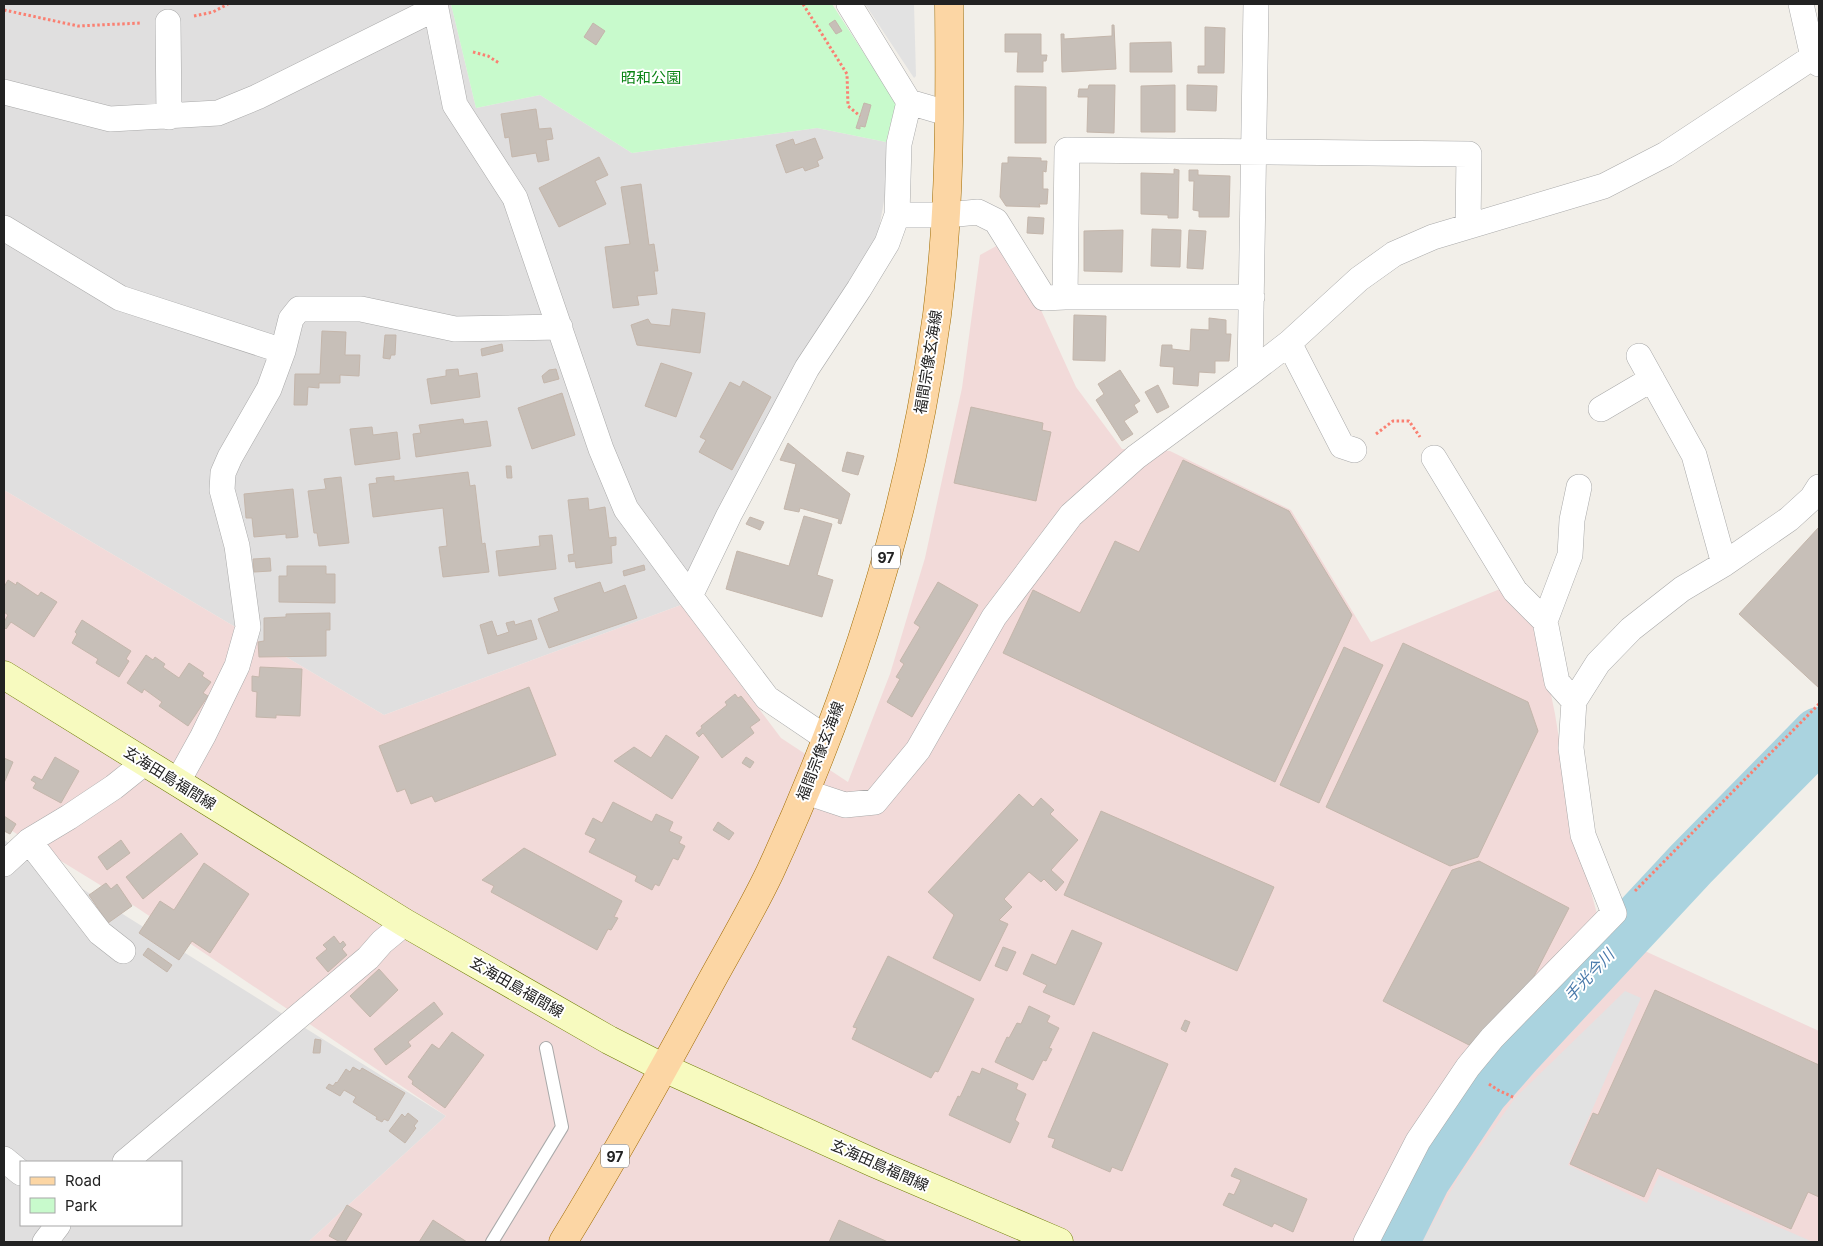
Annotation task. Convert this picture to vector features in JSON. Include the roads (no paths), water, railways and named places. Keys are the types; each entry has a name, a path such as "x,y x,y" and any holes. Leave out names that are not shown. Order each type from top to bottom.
{"main road":[{"name":"福間宗像玄海線","path":"563,1242 613,1160 768,875 806,792 852,667 878,585 900,504 921,409 937,315 947,215 950,114 949,4"},
{"name":"玄海田島福間線","path":"4,675 405,923 609,1040 664,1068 874,1163 1059,1242"}],"street":[{"path":"849,4 909,102 950,114"},
{"path":"1250,374 1256,4"},
{"path":"806,792 845,805 875,802 918,750 994,617 1071,515 1136,457 1250,374 1288,343 1359,279 1394,254 1433,237 1604,186 1666,154 1816,60 1802,4"},
{"path":"4,92 110,119 218,113 257,97 436,6 455,105 515,198 601,449 626,509 767,698 826,738"},
{"path":"168,22 169,117"},
{"path":"690,596 729,515 807,368 859,289 886,242 897,215 899,144 909,102"},
{"path":"1065,297 1067,150 1469,154 1468,226"},
{"path":"897,215 947,215 978,212 996,221 1044,298 1252,297"},
{"path":"4,228 120,298 283,351"},
{"path":"177,782 203,736 237,666 248,626 237,546 222,490 223,473 230,457 269,389 283,351 291,319 299,309 361,309 455,329 560,327"},
{"path":"1288,343 1342,446 1354,450"},
{"path":"1639,356 1694,455 1724,564"},
{"path":"1601,409 1652,379"},
{"path":"1434,458 1515,591 1545,621"},
{"path":"1574,701 1557,682 1545,621 1570,556 1572,520 1579,487"},
{"path":"1366,1242 1418,1141 1468,1067 1492,1038 1614,913 1583,835 1571,748 1574,701 1598,662 1631,629 1682,589 1724,564 1790,519 1812,498 1819,487"},
{"path":"4,864 29,840 107,792 144,763"},
{"path":"29,840 100,933 123,951"},
{"path":"126,1161 368,958 382,942 405,923"},
{"path":"4,1159 20,1172"},
{"path":"45,1242 57,1226"}],"lane":[{"path":"492,1242 562,1127 546,1048"}],"waterway":[{"name":"手光今川","path":"1392,1242 1424,1178 1481,1092 1691,864 1819,734"}],"park label":[{"name":"昭和公園","path":"651,77"}]}
